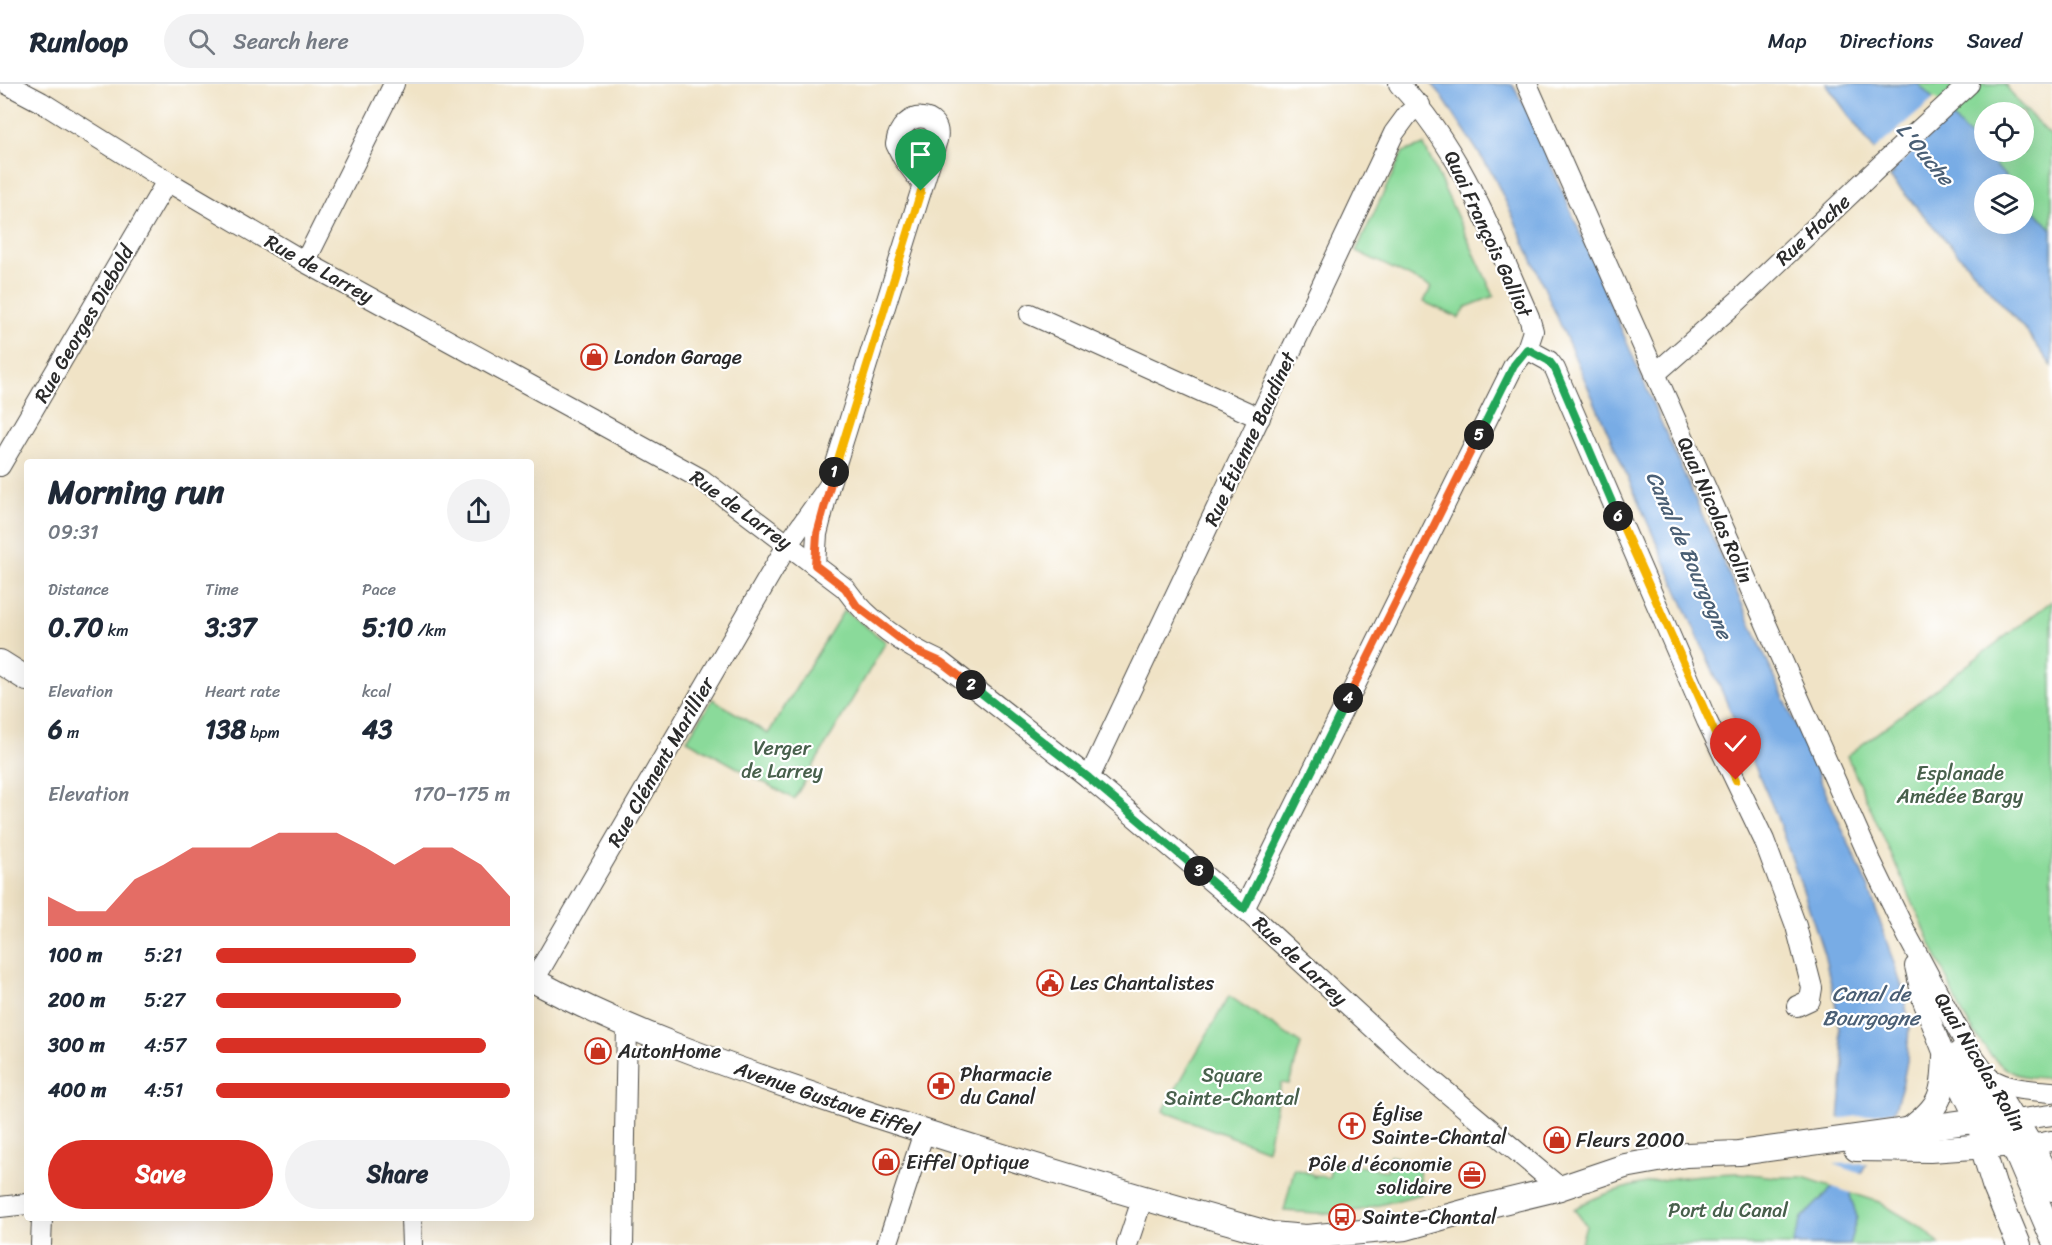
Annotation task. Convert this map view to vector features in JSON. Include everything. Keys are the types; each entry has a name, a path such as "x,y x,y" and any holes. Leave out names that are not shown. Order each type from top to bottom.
{"main road":[{"path":"0,662 24,677"},
{"name":"Avenue Gustave Eiffel","path":"534,980 627,1025 715,1062 924,1132 1271,1234 1306,1237 1404,1237 1474,1209 1560,1188 1625,1166 1686,1155 1739,1153 1899,1137 1997,1121"},
{"path":"1899,1137 1922,1120 1938,1102 1942,1093 1945,1057"},
{"path":"1997,1121 1989,1128 2030,1143 2024,1170 2052,1237"},
{"name":"Quai Nicolas Rolin","path":"1997,1121 2030,1143 2052,1189"},
{"name":"Avenue Gustave Eiffel","path":"1899,1137 1930,1150 2030,1143"},
{"name":"Quai Nicolas Rolin","path":"1982,1146 1994,1185 2019,1245"}],"street":[{"name":"Rue de Larrey","path":"7,84 41,102 167,181 305,262 701,479 845,588 857,606 916,651 941,662 1089,778 1244,909 1407,1059 1560,1188"},
{"path":"305,262 394,84"},
{"name":"Quai François Galliot","path":"1399,84 1420,105 1458,162 1525,307 1533,331 1527,349"},
{"name":"Quai Nicolas Rolin","path":"1527,84 1871,861 1971,1054 1989,1078 1997,1121 1982,1146"},
{"name":"Rue Hoche","path":"1655,374 1738,301 1964,88"},
{"name":"Rue Étienne Baudinet","path":"1089,778 1394,133 1408,114 1420,105"},
{"name":"Rue Georges Diebold","path":"0,466 167,181"},
{"path":"815,565 817,534 829,486 923,185"},
{"path":"1030,314 1260,418"},
{"path":"1244,909 1514,365 1527,349 1549,361 1555,369 1703,710 1764,840 1796,927 1812,988 1810,1000 1797,1006"},
{"name":"Rue Clément Marillier","path":"534,978 788,544 829,486"},
{"name":"Quai Nicolas Rolin","path":"1907,934 1923,1001 1945,1057 1997,1121"},
{"path":"1919,980 1931,998 1981,1098 1997,1121 2052,1114"},
{"path":"623,1245 627,1025"},
{"path":"1989,1078 2013,1089 2052,1092"},
{"path":"887,1245 924,1132"},
{"path":"1127,1245 1143,1197"},
{"path":"0,1207 24,1204"},
{"path":"41,1245 42,1221"},
{"path":"411,1221 412,1245"}],"green space":[{"path":"1826,84 2005,84 2018,102 1974,102 1974,162 2034,162 2034,118 2052,137 2052,366 2027,332 1890,177 1894,173"},
{"path":"1424,145 1494,296 1466,307 1459,318 1424,302 1431,287 1356,251 1403,152"},
{"name":"Esplanade Amédée Bargy","path":"2052,601 2052,1078 2048,1078 2023,1076 2005,1068 1985,1048 1963,1015 1847,756"},
{"name":"Verger de Larrey","path":"844,610 886,642 794,799 687,740 713,699 768,734"},
{"name":"Square Sainte-Chantal","path":"1229,996 1301,1044 1289,1084 1281,1083 1267,1150 1163,1111"},
{"path":"1390,1156 1399,1158 1419,1171 1422,1194 1360,1210 1332,1214 1284,1211 1294,1169 1312,1174 1314,1177 1315,1175 1329,1178 1332,1161 1387,1171"},
{"name":"Port du Canal","path":"1740,1173 1803,1177 1879,1202 1924,1229 1940,1245 1588,1245 1581,1243 1586,1225 1574,1209 1592,1200 1611,1192 1654,1181 1699,1175"}],"water":[{"name":"Canal de Bourgogne","path":"1432,84 1512,84 1529,113 1660,420 1869,889 1903,990 1909,1025 1907,1061 1895,1108 1850,1195 1857,1217 1849,1245 1793,1245 1802,1218 1833,1187 1844,1063 1835,1001 1824,954 1775,812 1514,219 1492,173"},
{"name":"L'Ouche","path":"1826,84 1918,84 1974,141 1974,162 1992,162 2003,174 1974,174 1974,234 2034,234 2034,210 2052,229 2052,366 2027,332 1890,177 1894,173"}],"pier":[{"path":"1935,98 1953,114 1890,173 1872,152"},
{"path":"1897,1111 1870,1163 1834,1164 1864,1175 1854,1194 1830,1186 1836,1119"}],"place":[{"name":"London Garage","path":"594,357"},
{"name":"Les Chantalistes","path":"1050,983"},
{"name":"AutonHome","path":"598,1051"},
{"name":"Pharmacie du Canal","path":"941,1086"},
{"name":"Église Sainte-Chantal","path":"1352,1126"},
{"name":"Fleurs 2000","path":"1557,1140"},
{"name":"Eiffel Optique","path":"886,1162"},
{"name":"Pôle d'économie solidaire","path":"1472,1175"},
{"name":"Sainte-Chantal","path":"1342,1217"}],"route":[{"path":"921,191 829,486 817,534 815,565 845,588 857,606 916,651 941,662 1089,778 1244,909 1514,365 1527,349 1549,361 1555,369 1707,721 1736,780"}]}
